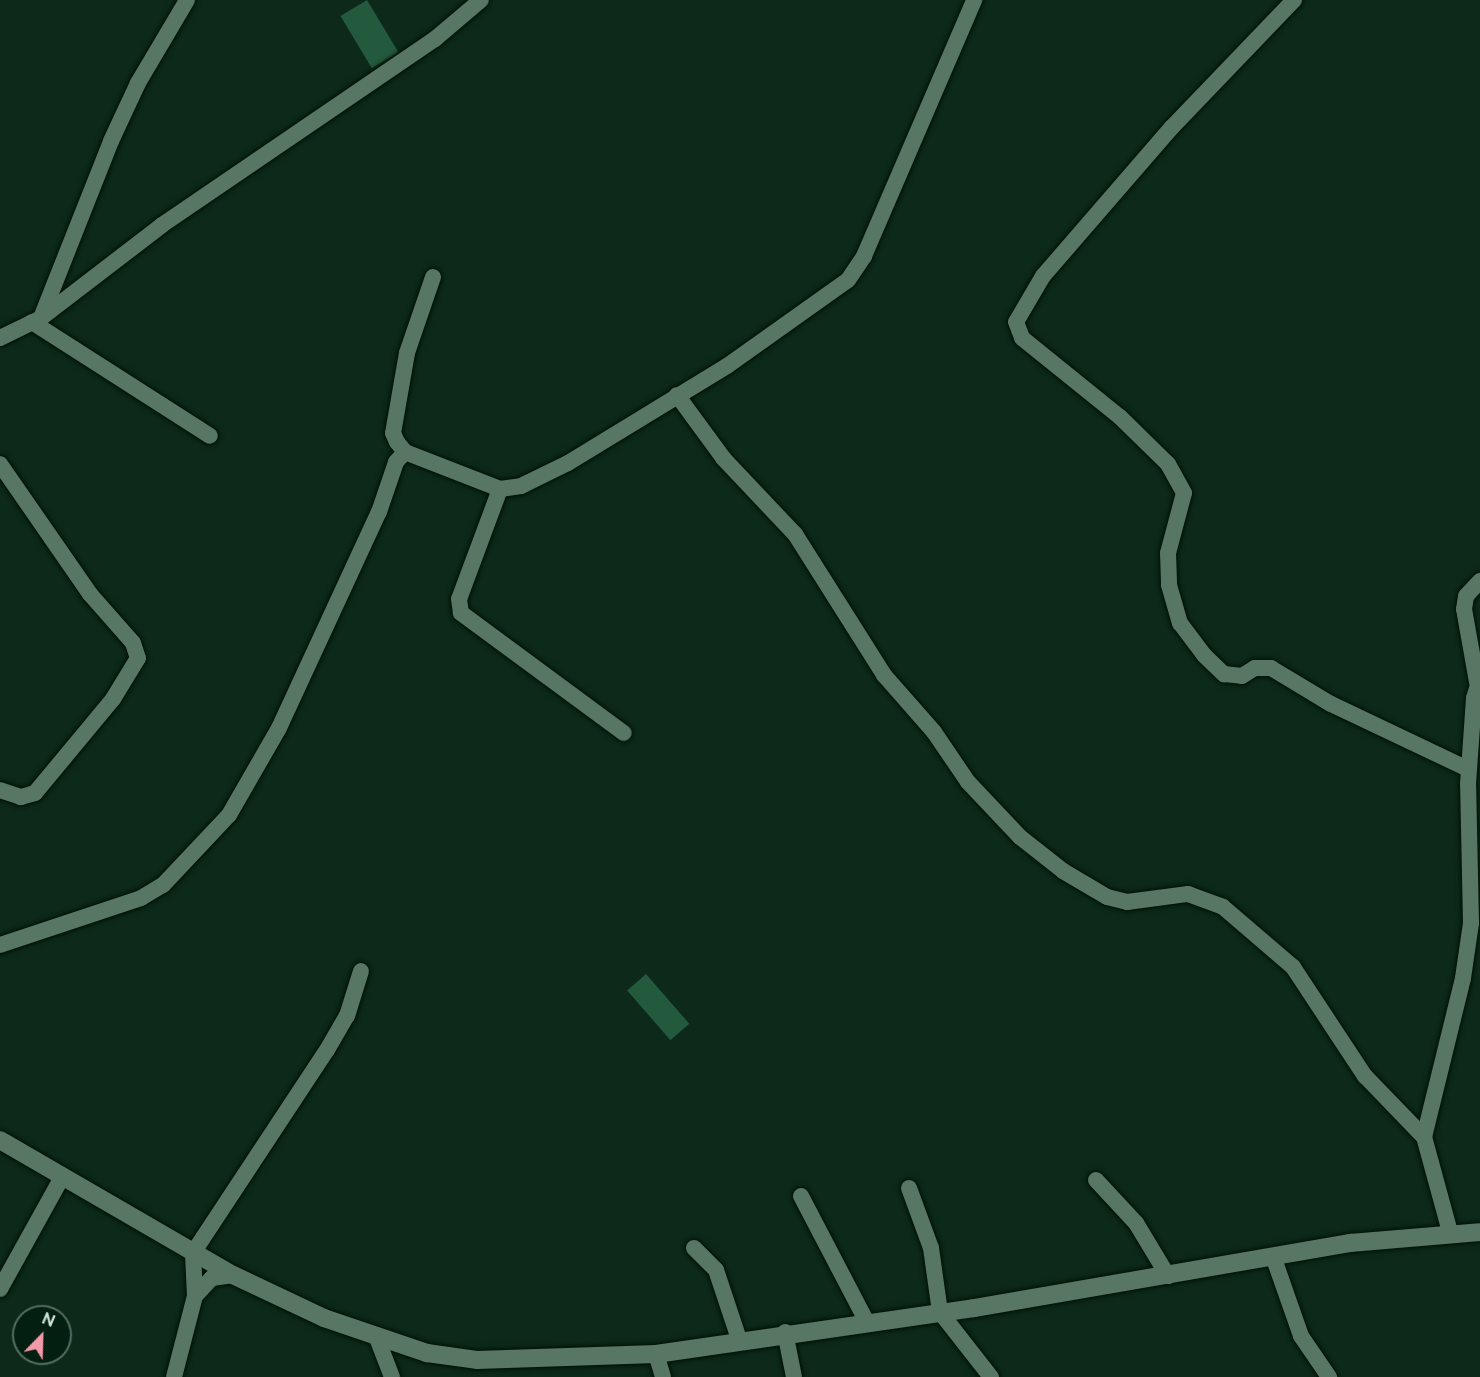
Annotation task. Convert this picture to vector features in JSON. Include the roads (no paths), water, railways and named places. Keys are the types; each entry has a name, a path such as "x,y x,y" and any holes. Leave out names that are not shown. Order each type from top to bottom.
{"main road":[{"path":"0,1140 233,1275 377,1338 427,1353 495,1361 656,1354 739,1339 940,1312 1168,1276 1273,1256 1450,1232 1480,1232"}],"street":[{"path":"36,320 111,141 138,83 187,0"},
{"path":"0,338 36,320 162,225 426,45 482,0"},
{"path":"433,277 400,386 393,433 405,452 500,489 521,486 568,463 677,395 848,280 868,247 974,0"},
{"path":"1294,0 1172,127 1043,276 1016,322 1022,338 1120,417 1168,464 1184,493 1168,554 1169,585 1180,623 1204,656 1224,674 1242,676 1255,668 1271,668 1331,704 1468,769"},
{"path":"36,320 210,436"},
{"path":"677,395 724,459 795,534 884,675 934,732 968,782 1020,837 1063,871 1107,897 1127,902 1188,894 1223,907 1293,968 1365,1076 1424,1137 1450,1232"},
{"path":"0,945 141,898 163,885 229,815 279,728 379,512 396,462 405,452"},
{"path":"0,464 90,594 129,638 138,658 113,699 35,793 21,796 0,790"},
{"path":"500,489 459,599 461,613 624,733"},
{"path":"1424,1137 1463,978 1471,923 1468,769 1478,680 1464,609 1466,596 1480,581"},
{"path":"174,1377 195,1296 194,1253 327,1050 347,1016 361,971"},
{"path":"0,1289 62,1177"},
{"path":"1096,1180 1136,1223 1168,1276"},
{"path":"909,1188 931,1248 940,1312 991,1377"},
{"path":"801,1196 867,1322"},
{"path":"694,1248 716,1270 739,1339"},
{"path":"1273,1256 1301,1336 1329,1377"},
{"path":"195,1296 212,1278 233,1275"},
{"path":"785,1332 794,1377"},
{"path":"377,1338 392,1377"},
{"path":"656,1354 663,1377"}]}
